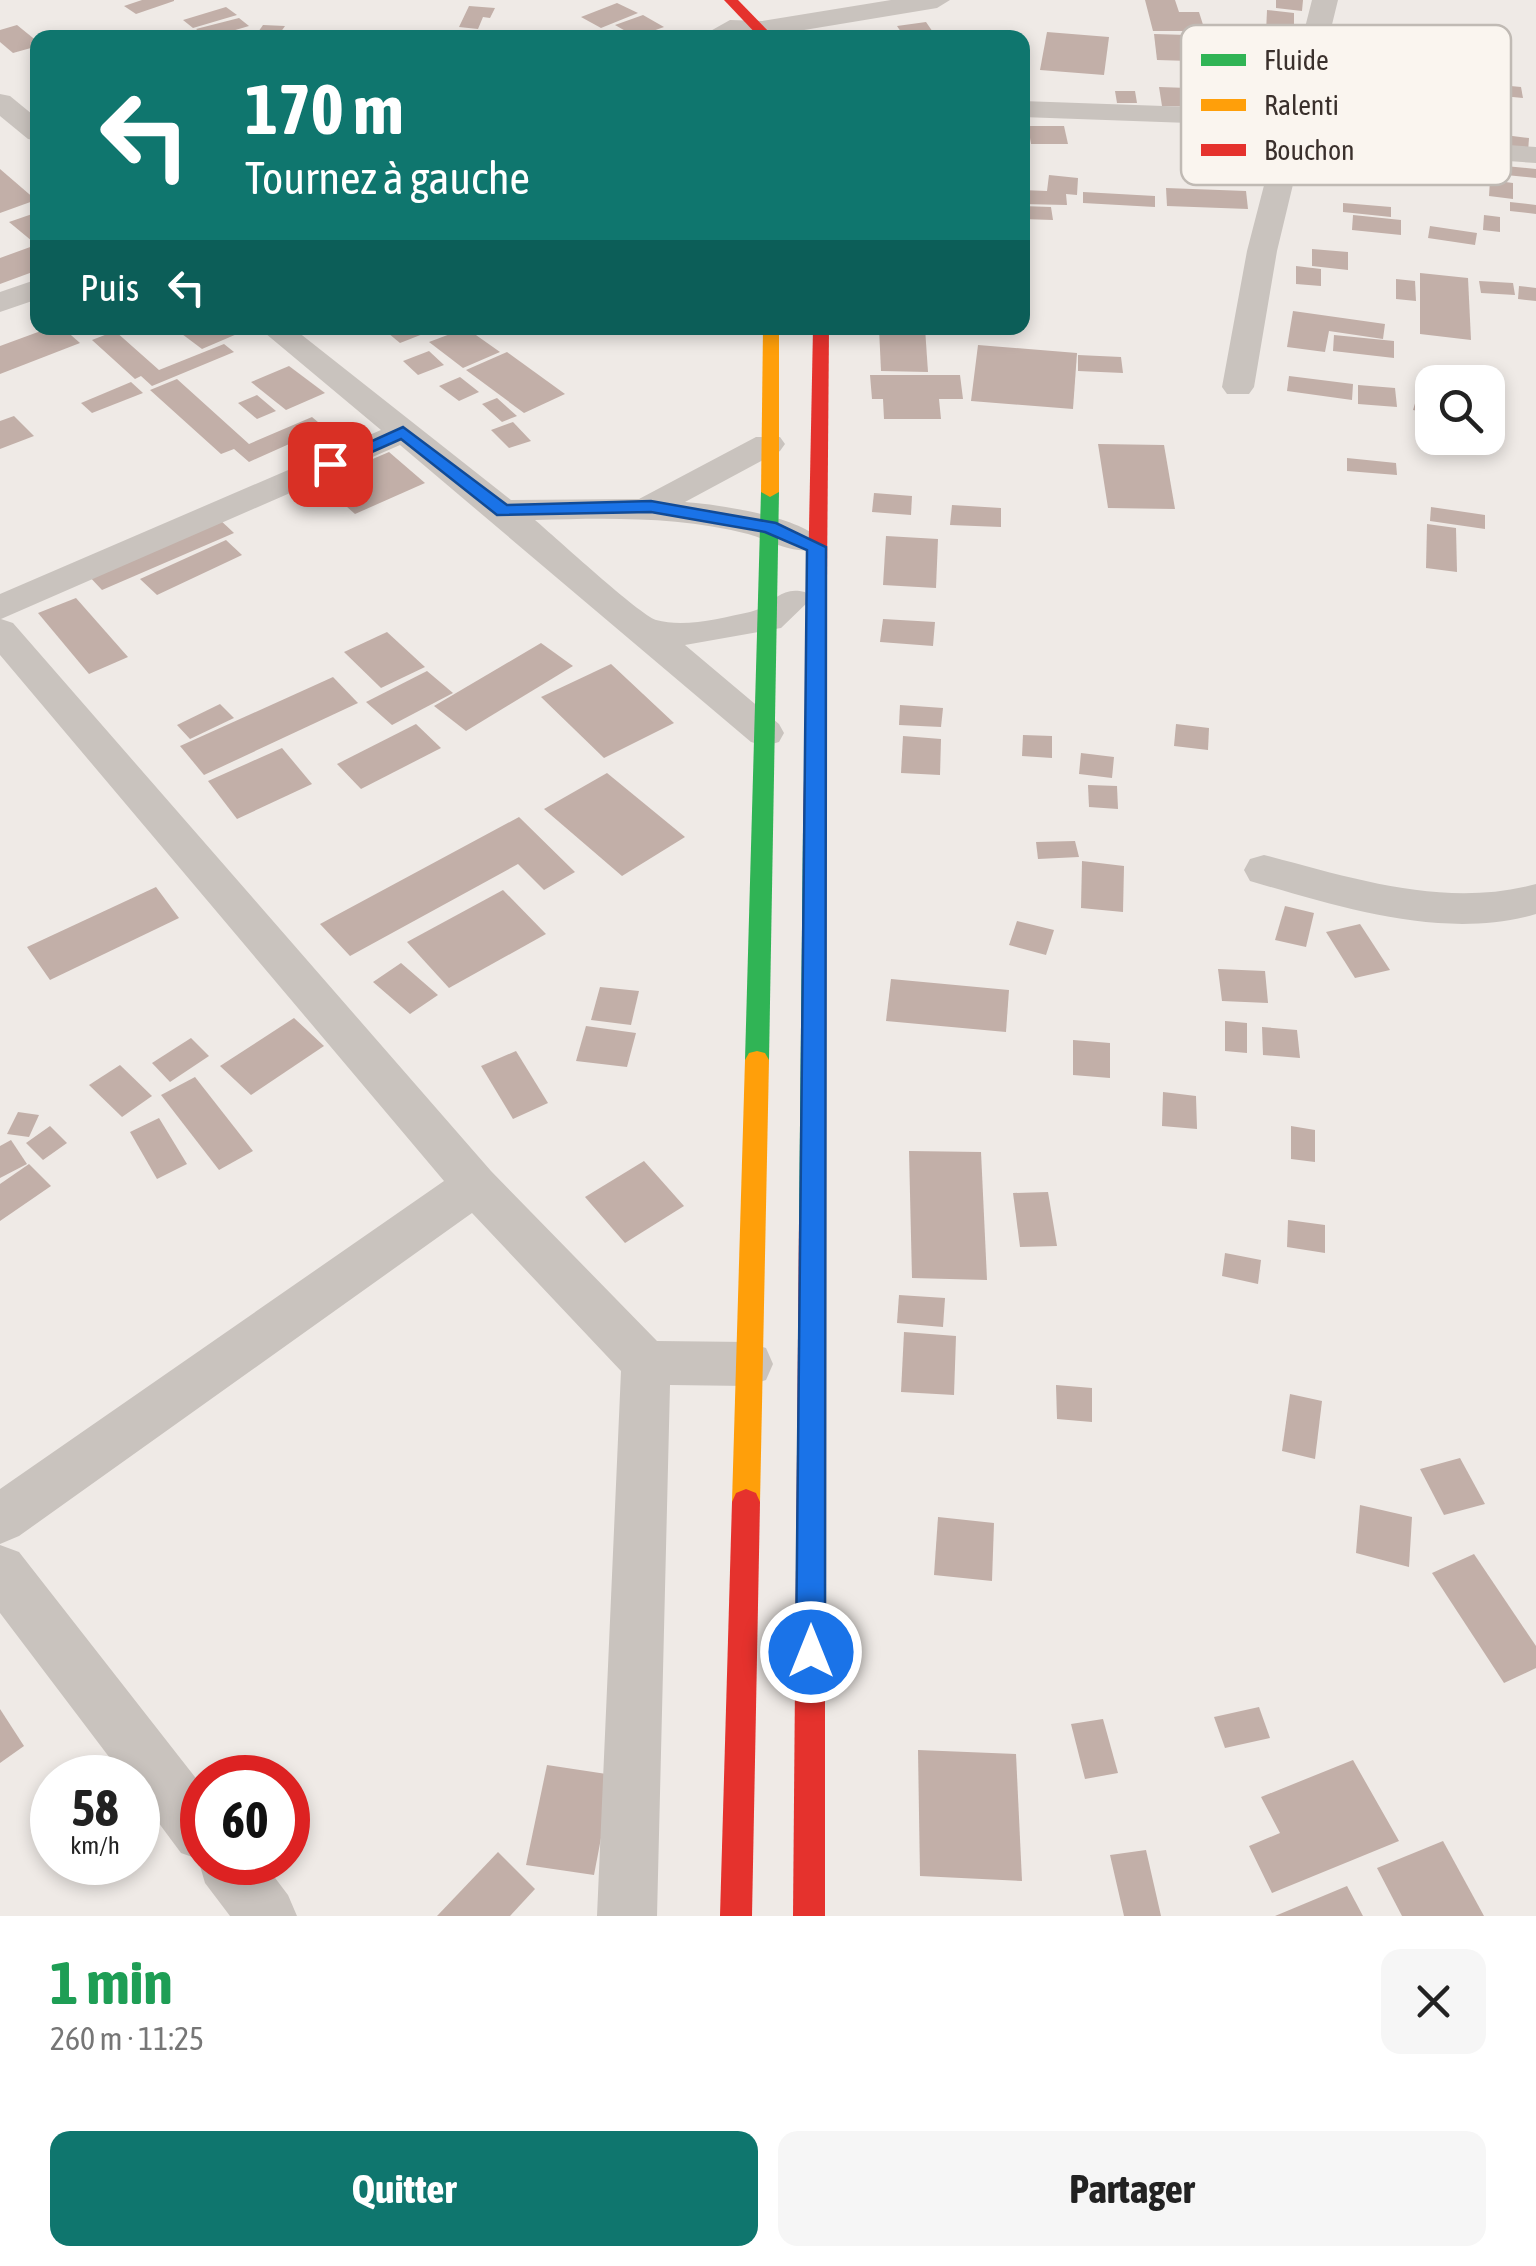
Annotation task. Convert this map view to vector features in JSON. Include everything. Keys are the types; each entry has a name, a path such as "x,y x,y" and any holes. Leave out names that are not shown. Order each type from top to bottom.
{"main road":[{"path":"721,5 760,30"},
{"path":"721,5 724,30"},
{"path":"736,1916 768,620 771,335"},
{"path":"809,1916 816,564 821,335"}],"street":[{"path":"781,30 936,0"},
{"path":"1318,25 1325,0"},
{"path":"0,102 30,126"},
{"path":"1030,110 1181,115"},
{"path":"1511,152 1536,154"},
{"path":"1238,388 1279,185"},
{"path":"0,303 30,291"},
{"path":"283,335 503,511 765,733"},
{"path":"0,608 403,432"},
{"path":"651,506 768,444"},
{"path":"503,511 651,506 770,527 816,564 768,620 696,634 643,631"},
{"path":"0,630 475,1186 646,1363 748,1364"},
{"path":"1264,870 1406,907 1530,906"},
{"path":"0,1519 475,1186"},
{"path":"627,1916 646,1363"},
{"path":"0,1570 180,1803"},
{"path":"243,1885 267,1916"}],"building":[{"path":"142,0 174,1 136,14 124,6"},
{"path":"1145,0 1175,0 1179,12 1199,12 1203,25 1181,25 1181,31 1153,31"},
{"path":"1276,0 1303,0 1302,11 1276,8"},
{"path":"617,3 638,13 601,28 581,17"},
{"path":"469,6 495,8 490,18 483,17 478,29 459,27"},
{"path":"226,7 237,15 193,28 183,20"},
{"path":"1267,10 1294,13 1294,25 1266,25"},
{"path":"643,15 664,27 624,30 615,25"},
{"path":"239,18 249,26 235,30 196,29"},
{"path":"926,22 932,30 900,30 897,26"},
{"path":"17,25 30,36 30,48 13,53 0,42 0,30"},
{"path":"263,25 285,26 282,30 260,30"},
{"path":"1047,32 1109,37 1104,75 1040,70"},
{"path":"1154,34 1181,35 1181,61 1157,60"},
{"path":"1511,86 1521,87 1523,98 1511,97"},
{"path":"1159,87 1181,88 1181,106 1162,106"},
{"path":"1115,91 1135,91 1137,103 1117,103"},
{"path":"1030,126 1064,126 1068,144 1031,144"},
{"path":"1511,136 1529,138 1528,152 1511,150"},
{"path":"1511,167 1536,169 1536,178 1511,176"},
{"path":"0,169 30,195 30,202 0,213"},
{"path":"1049,175 1078,178 1077,195 1066,194 1067,205 1030,204 1030,190 1047,191"},
{"path":"1513,183 1513,199 1489,196 1490,185"},
{"path":"1166,188 1246,191 1248,209 1167,206"},
{"path":"1083,192 1155,196 1155,207 1083,203"},
{"path":"1510,202 1536,205 1536,214 1510,211"},
{"path":"1343,203 1391,207 1391,217 1343,212"},
{"path":"1030,206 1051,207 1053,220 1030,219"},
{"path":"30,215 30,239 9,222"},
{"path":"1353,215 1401,220 1401,235 1352,230"},
{"path":"1484,215 1500,217 1500,232 1483,230"},
{"path":"1430,226 1477,233 1475,245 1428,238"},
{"path":"30,247 30,273 0,284 0,258"},
{"path":"1312,249 1348,252 1348,270 1312,266"},
{"path":"1296,266 1321,269 1321,286 1296,284"},
{"path":"1420,273 1468,278 1471,340 1420,334"},
{"path":"1396,279 1415,281 1416,301 1396,299"},
{"path":"1479,281 1513,283 1515,295 1481,293"},
{"path":"1519,286 1536,288 1536,301 1518,299"},
{"path":"1293,311 1385,324 1383,339 1329,331 1325,352 1287,347"},
{"path":"30,335 71,335 80,343 0,374 0,346"},
{"path":"120,335 159,370 224,344 234,352 152,386 141,376 135,379 92,340"},
{"path":"183,335 235,335 202,349"},
{"path":"390,335 420,335 400,343"},
{"path":"448,335 476,335 500,352 463,368 429,342"},
{"path":"879,335 925,335 928,372 881,371"},
{"path":"1334,335 1394,341 1394,358 1333,351"},
{"path":"978,345 1077,353 1073,409 971,401"},
{"path":"429,351 444,365 418,375 403,361"},
{"path":"507,352 565,394 524,413 466,370"},
{"path":"1078,355 1121,357 1123,373 1078,371"},
{"path":"289,366 325,393 286,410 251,382"},
{"path":"870,375 960,375 963,399 939,399 941,419 884,419 883,399 872,399"},
{"path":"1289,376 1353,384 1352,400 1287,391"},
{"path":"460,377 479,392 459,401 439,386"},
{"path":"177,379 249,444 312,417 325,428 249,462 234,449 221,454 150,390"},
{"path":"131,382 143,393 92,413 81,403"},
{"path":"1358,385 1395,388 1397,407 1358,404"},
{"path":"257,395 276,411 257,419 238,403"},
{"path":"497,398 517,416 502,422 482,404"},
{"path":"14,416 34,436 0,449 0,421"},
{"path":"513,422 531,441 509,448 491,430"},
{"path":"1098,444 1164,445 1175,509 1108,508"},
{"path":"389,452 425,483 355,514 319,482"},
{"path":"1347,458 1396,463 1397,475 1347,471"},
{"path":"874,493 912,496 911,515 872,512"},
{"path":"952,505 1001,508 1001,527 950,525"},
{"path":"1431,507 1485,515 1485,529 1430,521"},
{"path":"218,518 234,533 102,590 87,574"},
{"path":"1427,524 1456,528 1457,572 1426,568"},
{"path":"886,536 938,539 936,588 883,585"},
{"path":"226,540 242,555 157,595 140,579"},
{"path":"76,598 128,657 89,674 38,613"},
{"path":"883,619 935,622 933,646 880,642"},
{"path":"387,632 425,667 381,688 344,652"},
{"path":"541,643 573,666 466,731 434,706"},
{"path":"611,664 674,723 604,758 541,697"},
{"path":"427,671 453,693 392,725 366,702"},
{"path":"333,677 358,703 204,775 180,746"},
{"path":"220,704 234,718 190,739 177,725"},
{"path":"900,705 943,708 941,727 899,725"},
{"path":"416,724 441,748 361,789 337,764"},
{"path":"1176,724 1209,728 1208,750 1174,746"},
{"path":"1023,735 1052,736 1052,758 1022,756"},
{"path":"903,736 941,739 940,775 901,773"},
{"path":"282,748 312,784 237,819 208,781"},
{"path":"1081,753 1114,757 1112,778 1079,774"},
{"path":"607,773 685,837 622,876 544,809"},
{"path":"1088,785 1117,786 1118,809 1089,807"},
{"path":"519,817 575,872 544,890 518,864 350,956 320,924"},
{"path":"1075,841 1079,857 1038,859 1036,842"},
{"path":"1082,861 1124,866 1123,912 1081,908"},
{"path":"156,887 179,918 50,980 27,947"},
{"path":"503,890 546,934 449,988 407,942"},
{"path":"1285,906 1314,913 1306,947 1275,940"},
{"path":"1017,921 1054,930 1046,955 1009,945"},
{"path":"1360,924 1390,970 1355,978 1326,932"},
{"path":"401,963 438,995 410,1014 373,982"},
{"path":"1218,969 1265,971 1268,1003 1222,1001"},
{"path":"891,979 1009,990 1006,1032 886,1021"},
{"path":"600,987 639,991 631,1025 591,1020"},
{"path":"294,1018 324,1046 251,1095 220,1066"},
{"path":"1225,1021 1247,1023 1247,1053 1225,1051"},
{"path":"586,1026 636,1033 627,1067 576,1061"},
{"path":"1262,1027 1297,1030 1300,1058 1263,1055"},
{"path":"191,1038 209,1056 170,1082 152,1063"},
{"path":"1073,1040 1110,1043 1110,1078 1073,1075"},
{"path":"516,1051 548,1103 513,1119 481,1066"},
{"path":"120,1065 152,1096 122,1117 89,1085"},
{"path":"195,1077 253,1151 219,1170 161,1095"},
{"path":"1163,1092 1196,1096 1197,1129 1162,1126"},
{"path":"18,1112 39,1115 29,1137 7,1134"},
{"path":"159,1118 187,1164 157,1179 130,1132"},
{"path":"50,1126 67,1143 43,1160 26,1143"},
{"path":"1291,1126 1315,1130 1315,1162 1291,1159"},
{"path":"11,1140 27,1164 0,1178 0,1146"},
{"path":"909,1151 981,1152 987,1280 912,1278"},
{"path":"644,1161 684,1206 625,1243 585,1197"},
{"path":"29,1164 51,1186 0,1221 0,1184"},
{"path":"1048,1192 1057,1246 1020,1247 1013,1193"},
{"path":"1288,1220 1325,1225 1325,1253 1287,1247"},
{"path":"1225,1253 1261,1260 1258,1284 1222,1276"},
{"path":"899,1295 945,1298 943,1327 897,1323"},
{"path":"904,1332 956,1336 954,1395 901,1392"},
{"path":"1056,1385 1092,1388 1092,1422 1057,1419"},
{"path":"1290,1394 1322,1401 1315,1459 1282,1451"},
{"path":"1460,1458 1485,1504 1444,1515 1420,1469"},
{"path":"1360,1505 1412,1517 1409,1567 1356,1553"},
{"path":"938,1517 994,1523 992,1581 934,1575"},
{"path":"1474,1554 1536,1646 1536,1668 1504,1683 1432,1573"},
{"path":"1259,1707 1270,1738 1225,1748 1214,1717"},
{"path":"0,1709 24,1746 0,1763"},
{"path":"1103,1719 1118,1773 1085,1779 1071,1724"},
{"path":"918,1750 1016,1754 1022,1881 920,1876"},
{"path":"1353,1760 1399,1841 1272,1893 1249,1846 1280,1833 1261,1797"},
{"path":"547,1765 613,1775 594,1875 526,1865"},
{"path":"1443,1841 1484,1916 1402,1916 1377,1868"},
{"path":"1146,1850 1161,1916 1124,1916 1110,1855"},
{"path":"498,1852 535,1889 510,1916 437,1916"},
{"path":"1347,1886 1363,1916 1275,1916"}],"traffic: fast":[{"path":"757,1060 770,492"},
{"path":"812,1221 814,830"}],"traffic: slow":[{"path":"770,492 771,335"},
{"path":"746,1502 757,1060"}],"traffic: jam":[{"path":"731,0 760,30"},
{"path":"814,830 821,335"},
{"path":"809,1916 812,1221"},
{"path":"736,1916 746,1502"}],"route":[{"path":"330,464 403,432 503,511 651,506 770,527 816,547 811,1652"}]}
